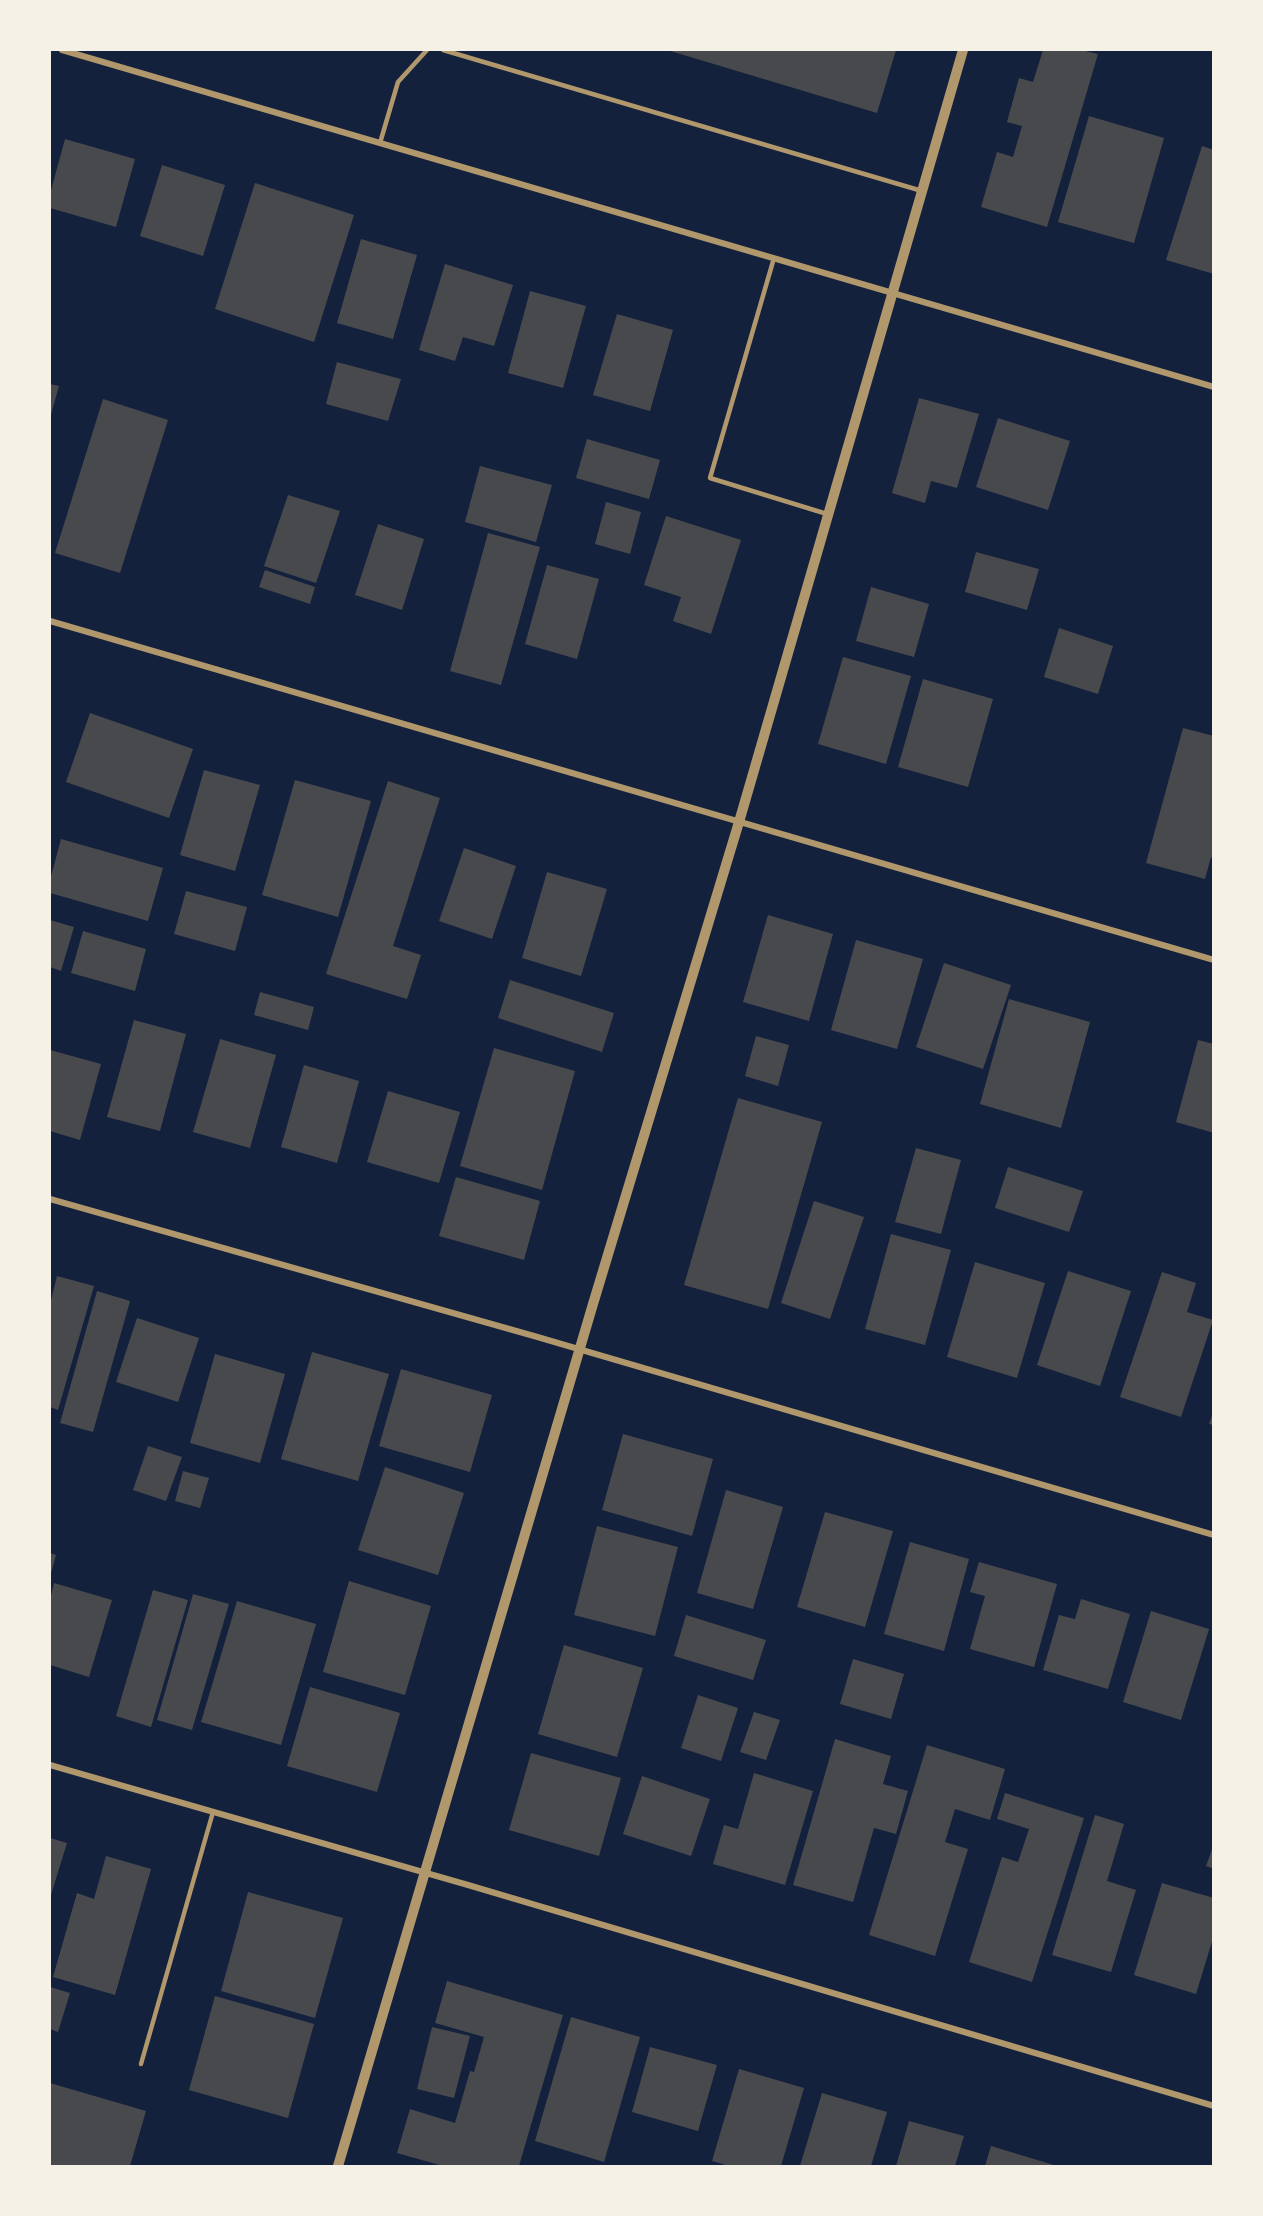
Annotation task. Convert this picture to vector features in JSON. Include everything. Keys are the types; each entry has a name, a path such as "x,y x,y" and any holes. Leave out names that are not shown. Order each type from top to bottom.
{"street":[{"path":"62,50 1214,387"},
{"path":"338,2166 739,822 963,50"},
{"path":"50,621 1214,960"},
{"path":"50,1199 580,1349 1214,1535"},
{"path":"50,1765 1214,2106"}],"lane":[{"path":"380,143 398,82 427,50"},
{"path":"443,50 922,191"},
{"path":"774,258 710,478 828,514"},
{"path":"141,2064 213,1812"}],"building":[{"path":"667,50 896,50 877,113"},
{"path":"1043,50 1081,50 1098,54 1047,227 981,207 997,152 1013,157 1022,126 1007,122 1019,78 1033,82"},
{"path":"1089,116 1164,138 1134,243 1058,222"},
{"path":"65,139 135,159 116,227 50,208 50,194"},
{"path":"1202,146 1214,150 1214,274 1166,260"},
{"path":"162,165 225,185 203,256 140,236"},
{"path":"255,183 354,215 314,342 215,309"},
{"path":"361,239 417,255 393,339 337,323"},
{"path":"445,264 513,285 494,346 463,337 455,361 419,350"},
{"path":"530,291 586,306 563,388 508,373"},
{"path":"617,314 673,330 650,411 593,395"},
{"path":"337,362 401,379 388,421 326,404"},
{"path":"50,384 59,386 50,418"},
{"path":"919,398 979,414 957,488 931,481 925,503 892,493"},
{"path":"103,399 168,420 120,573 55,553"},
{"path":"998,418 1070,441 1048,510 976,487"},
{"path":"587,439 660,460 649,499 576,478"},
{"path":"480,466 552,485 536,542 465,522"},
{"path":"288,495 340,511 316,583 264,566"},
{"path":"606,502 641,512 630,554 595,544"},
{"path":"666,516 741,540 711,634 673,621 681,597 644,585"},
{"path":"378,524 424,539 402,610 355,595"},
{"path":"488,533 540,547 501,685 450,671"},
{"path":"976,552 1039,569 1027,610 965,592"},
{"path":"547,565 599,579 577,659 525,644"},
{"path":"265,570 315,587 310,604 259,587"},
{"path":"871,587 929,604 914,657 856,641"},
{"path":"1059,628 1113,646 1098,694 1044,677"},
{"path":"843,657 911,676 886,764 818,744"},
{"path":"923,679 993,699 968,787 898,767"},
{"path":"90,713 193,749 169,818 66,782"},
{"path":"1183,728 1214,736 1214,858 1211,857 1205,879 1146,863"},
{"path":"204,770 260,785 235,871 180,855"},
{"path":"295,780 371,801 338,917 262,895"},
{"path":"388,781 440,798 393,946 421,955 407,999 326,974"},
{"path":"61,839 163,868 148,921 50,893 50,880"},
{"path":"464,848 516,866 492,939 439,921"},
{"path":"547,872 607,889 581,976 522,958"},
{"path":"186,891 247,907 235,951 174,934"},
{"path":"768,915 833,934 809,1021 743,1002"},
{"path":"50,920 74,927 61,971 50,967"},
{"path":"83,931 146,949 135,991 71,973"},
{"path":"856,940 923,959 897,1049 831,1030"},
{"path":"944,963 1011,985 983,1069 916,1047"},
{"path":"510,980 614,1013 602,1052 498,1018"},
{"path":"260,992 314,1007 308,1030 254,1015"},
{"path":"1009,999 1090,1022 1061,1128 980,1104"},
{"path":"134,1020 186,1034 160,1131 107,1117"},
{"path":"756,1036 789,1045 778,1086 745,1076"},
{"path":"220,1039 276,1055 250,1148 193,1132"},
{"path":"1198,1040 1214,1044 1214,1133 1176,1122"},
{"path":"494,1048 575,1071 542,1190 460,1166"},
{"path":"50,1050 101,1064 80,1140 50,1131"},
{"path":"304,1065 359,1081 337,1163 281,1147"},
{"path":"388,1091 460,1112 439,1183 367,1162"},
{"path":"738,1098 822,1122 768,1309 684,1285"},
{"path":"916,1148 961,1160 941,1234 895,1222"},
{"path":"1008,1167 1083,1191 1069,1232 995,1208"},
{"path":"456,1177 540,1201 524,1260 439,1236"},
{"path":"814,1201 864,1217 830,1319 781,1303"},
{"path":"891,1234 951,1250 925,1345 865,1329"},
{"path":"975,1262 1045,1283 1017,1378 947,1357"},
{"path":"1068,1271 1131,1291 1100,1386 1037,1365"},
{"path":"1162,1272 1196,1283 1187,1312 1213,1320 1181,1417 1120,1397"},
{"path":"57,1276 94,1286 58,1410 50,1407 50,1304"},
{"path":"97,1291 130,1301 93,1432 60,1423"},
{"path":"137,1318 199,1338 178,1402 116,1382"},
{"path":"312,1352 389,1374 358,1481 281,1459"},
{"path":"215,1354 285,1374 260,1463 190,1443"},
{"path":"401,1369 492,1395 470,1472 379,1446"},
{"path":"1214,1410 1214,1425 1209,1424"},
{"path":"623,1434 713,1459 692,1536 602,1510"},
{"path":"148,1446 182,1457 166,1501 133,1490"},
{"path":"385,1467 464,1493 438,1575 358,1550"},
{"path":"183,1471 209,1478 200,1508 175,1501"},
{"path":"726,1490 783,1507 753,1609 697,1593"},
{"path":"825,1512 893,1531 865,1627 797,1607"},
{"path":"597,1526 678,1547 655,1636 574,1615"},
{"path":"910,1542 969,1559 944,1651 884,1634"},
{"path":"50,1553 56,1555 50,1577"},
{"path":"979,1562 1057,1584 1034,1667 970,1649 985,1596 970,1592"},
{"path":"349,1581 431,1606 405,1695 323,1672"},
{"path":"54,1583 112,1600 89,1677 50,1665 50,1600"},
{"path":"153,1590 188,1600 151,1727 116,1716"},
{"path":"193,1594 229,1604 192,1730 157,1720"},
{"path":"1081,1599 1130,1614 1108,1689 1043,1670 1059,1615 1075,1619"},
{"path":"237,1601 316,1624 281,1745 201,1722"},
{"path":"1151,1611 1209,1629 1181,1720 1123,1702"},
{"path":"686,1615 766,1640 753,1680 674,1656"},
{"path":"564,1645 643,1668 617,1757 538,1734"},
{"path":"853,1659 904,1674 891,1719 840,1704"},
{"path":"310,1687 400,1713 377,1792 287,1766"},
{"path":"698,1695 738,1708 721,1761 681,1748"},
{"path":"754,1712 780,1720 766,1760 740,1752"},
{"path":"835,1739 891,1756 883,1784 908,1791 896,1834 874,1828 853,1902 793,1885"},
{"path":"927,1745 1005,1769 990,1820 955,1809 945,1842 968,1849 935,1956 869,1935"},
{"path":"531,1753 621,1778 599,1856 509,1830"},
{"path":"754,1773 813,1791 785,1885 713,1864 724,1825 738,1829"},
{"path":"642,1776 710,1799 691,1856 623,1834"},
{"path":"1005,1793 1084,1818 1032,1982 969,1962 1002,1857 1018,1862 1029,1829 997,1819"},
{"path":"1095,1815 1124,1824 1107,1881 1136,1890 1111,1972 1052,1955"},
{"path":"50,1838 67,1843 50,1898"},
{"path":"1214,1844 1214,1869 1206,1866"},
{"path":"106,1856 151,1869 115,1995 53,1977 77,1893 94,1899"},
{"path":"1162,1883 1214,1898 1214,1935 1196,1994 1134,1975"},
{"path":"248,1892 343,1918 315,2018 221,1991"},
{"path":"447,1981 563,2015 519,2166 443,2166 397,2153 410,2109 455,2123 470,2071 474,2072 484,2037 435,2023"},
{"path":"50,1987 70,1993 58,2032 50,2029"},
{"path":"215,1996 314,2024 288,2118 189,2090"},
{"path":"571,2017 640,2037 604,2162 535,2141"},
{"path":"432,2027 470,2036 454,2098 417,2089"},
{"path":"650,2047 717,2065 698,2131 632,2112"},
{"path":"739,2069 804,2088 781,2166 729,2166 712,2161"},
{"path":"50,2083 146,2111 130,2166 50,2166"},
{"path":"822,2093 887,2112 871,2166 800,2166"},
{"path":"909,2121 964,2136 955,2166 896,2166"},
{"path":"991,2146 1057,2166 985,2166"}]}
